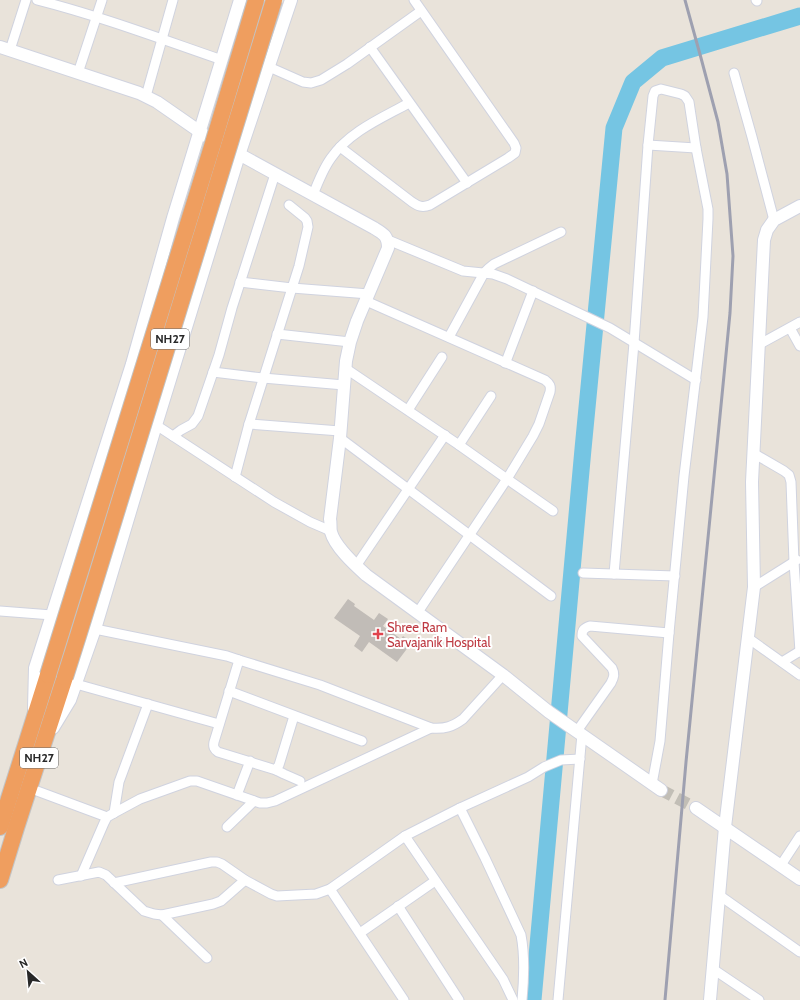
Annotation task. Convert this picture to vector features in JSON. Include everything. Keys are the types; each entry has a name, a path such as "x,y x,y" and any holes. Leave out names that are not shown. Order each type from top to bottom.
{"highway":[{"name":"NH27","path":"0,827 214,140 256,0"},
{"name":"NH27","path":"2,873 43,744 70,681 90,598 274,0"}],"street":[{"path":"26,0 5,48 146,96 206,136 374,228 382,233 388,240 463,271 499,276 533,291 604,325 696,380"},
{"path":"38,0 136,30 222,60"},
{"path":"78,73 102,0"},
{"path":"146,96 173,0"},
{"path":"33,721 35,668 132,364 173,218 240,0"},
{"path":"219,724 70,681 95,629 239,155 291,0"},
{"path":"340,147 420,207 430,205 515,153 516,148 514,143 414,0"},
{"path":"268,67 303,82 311,83 321,80 347,64 421,11"},
{"path":"370,47 467,183"},
{"path":"734,73 774,220"},
{"path":"614,574 634,344 648,145 653,96 655,91 661,89 681,94 685,96 689,102 696,148 708,208 708,219 705,299 684,476 669,633 657,787"},
{"path":"313,194 322,172 340,147 360,130 409,103"},
{"path":"648,145 696,148"},
{"path":"173,436 192,424 198,416 219,355 240,282 275,174"},
{"path":"235,477 249,424 292,288 308,224 303,216 289,206"},
{"path":"710,1000 725,827 754,587 752,482 764,240 767,230 774,220 800,206"},
{"path":"449,337 484,273 489,268 494,264 561,232"},
{"path":"388,240 388,248 350,342 345,368 340,434 330,519 331,532 336,542 356,566 366,575 503,675 549,712 657,787"},
{"path":"240,282 367,297 449,337 545,380 551,387 539,424 533,436 507,479 418,612"},
{"path":"505,363 533,291"},
{"path":"758,345 800,322"},
{"path":"790,328 800,346"},
{"path":"277,334 350,342"},
{"path":"408,410 442,357"},
{"path":"345,368 445,435 553,511"},
{"path":"213,372 344,385"},
{"path":"459,445 491,396"},
{"path":"249,424 340,434 408,490 551,596"},
{"path":"156,425 274,502 331,532"},
{"path":"356,566 445,435"},
{"path":"753,452 789,475 796,491 800,651 782,662"},
{"path":"754,587 797,560"},
{"path":"583,573 675,576"},
{"path":"0,611 52,615"},
{"path":"558,1000 580,759 575,730 610,683 614,673 612,668 582,636 582,632 585,628 590,626 669,633"},
{"path":"95,629 238,660 320,685 431,728 441,729 455,725 463,719 503,675"},
{"path":"748,638 800,675"},
{"path":"238,660 214,742 214,749 218,752 276,770 300,781"},
{"path":"229,691 362,741"},
{"path":"110,815 119,782 148,704"},
{"path":"276,770 279,765 294,716"},
{"path":"81,876 104,822 110,815 140,799 190,781 197,781 260,803 267,803 275,801 431,728"},
{"path":"114,883 217,862 245,880 277,896 316,894 330,889 406,836 460,808 561,760 580,759"},
{"path":"237,795 250,762"},
{"path":"29,788 110,815"},
{"path":"227,827 254,801"},
{"path":"460,808 521,935 524,980 522,1000"},
{"path":"696,808 800,879"},
{"path":"406,836 503,979 513,1000"},
{"path":"781,865 800,836"},
{"path":"58,880 99,872 106,875 144,911 162,915 221,901 245,880"},
{"path":"360,933 436,881"},
{"path":"330,889 404,1000"},
{"path":"719,896 800,952"},
{"path":"398,906 459,1000"},
{"path":"162,915 207,958"},
{"path":"713,969 759,1000"}],"building":[{"path":"348,599 355,604 354,606 374,620 379,613 388,619 383,626 401,639 403,636 412,642 397,662 369,642 362,652 354,646 360,636 334,618"}],"waterway":[{"path":"533,1000 614,128 633,82 662,58 800,16"}],"tunnel":[{"path":"661,790 696,808"}],"railway":[{"path":"665,1000 686,762 730,313 733,256 727,174 718,122 685,0"}],"place":[{"name":"Shree Ram Sarvajanik Hospital","path":"378,634"}]}
